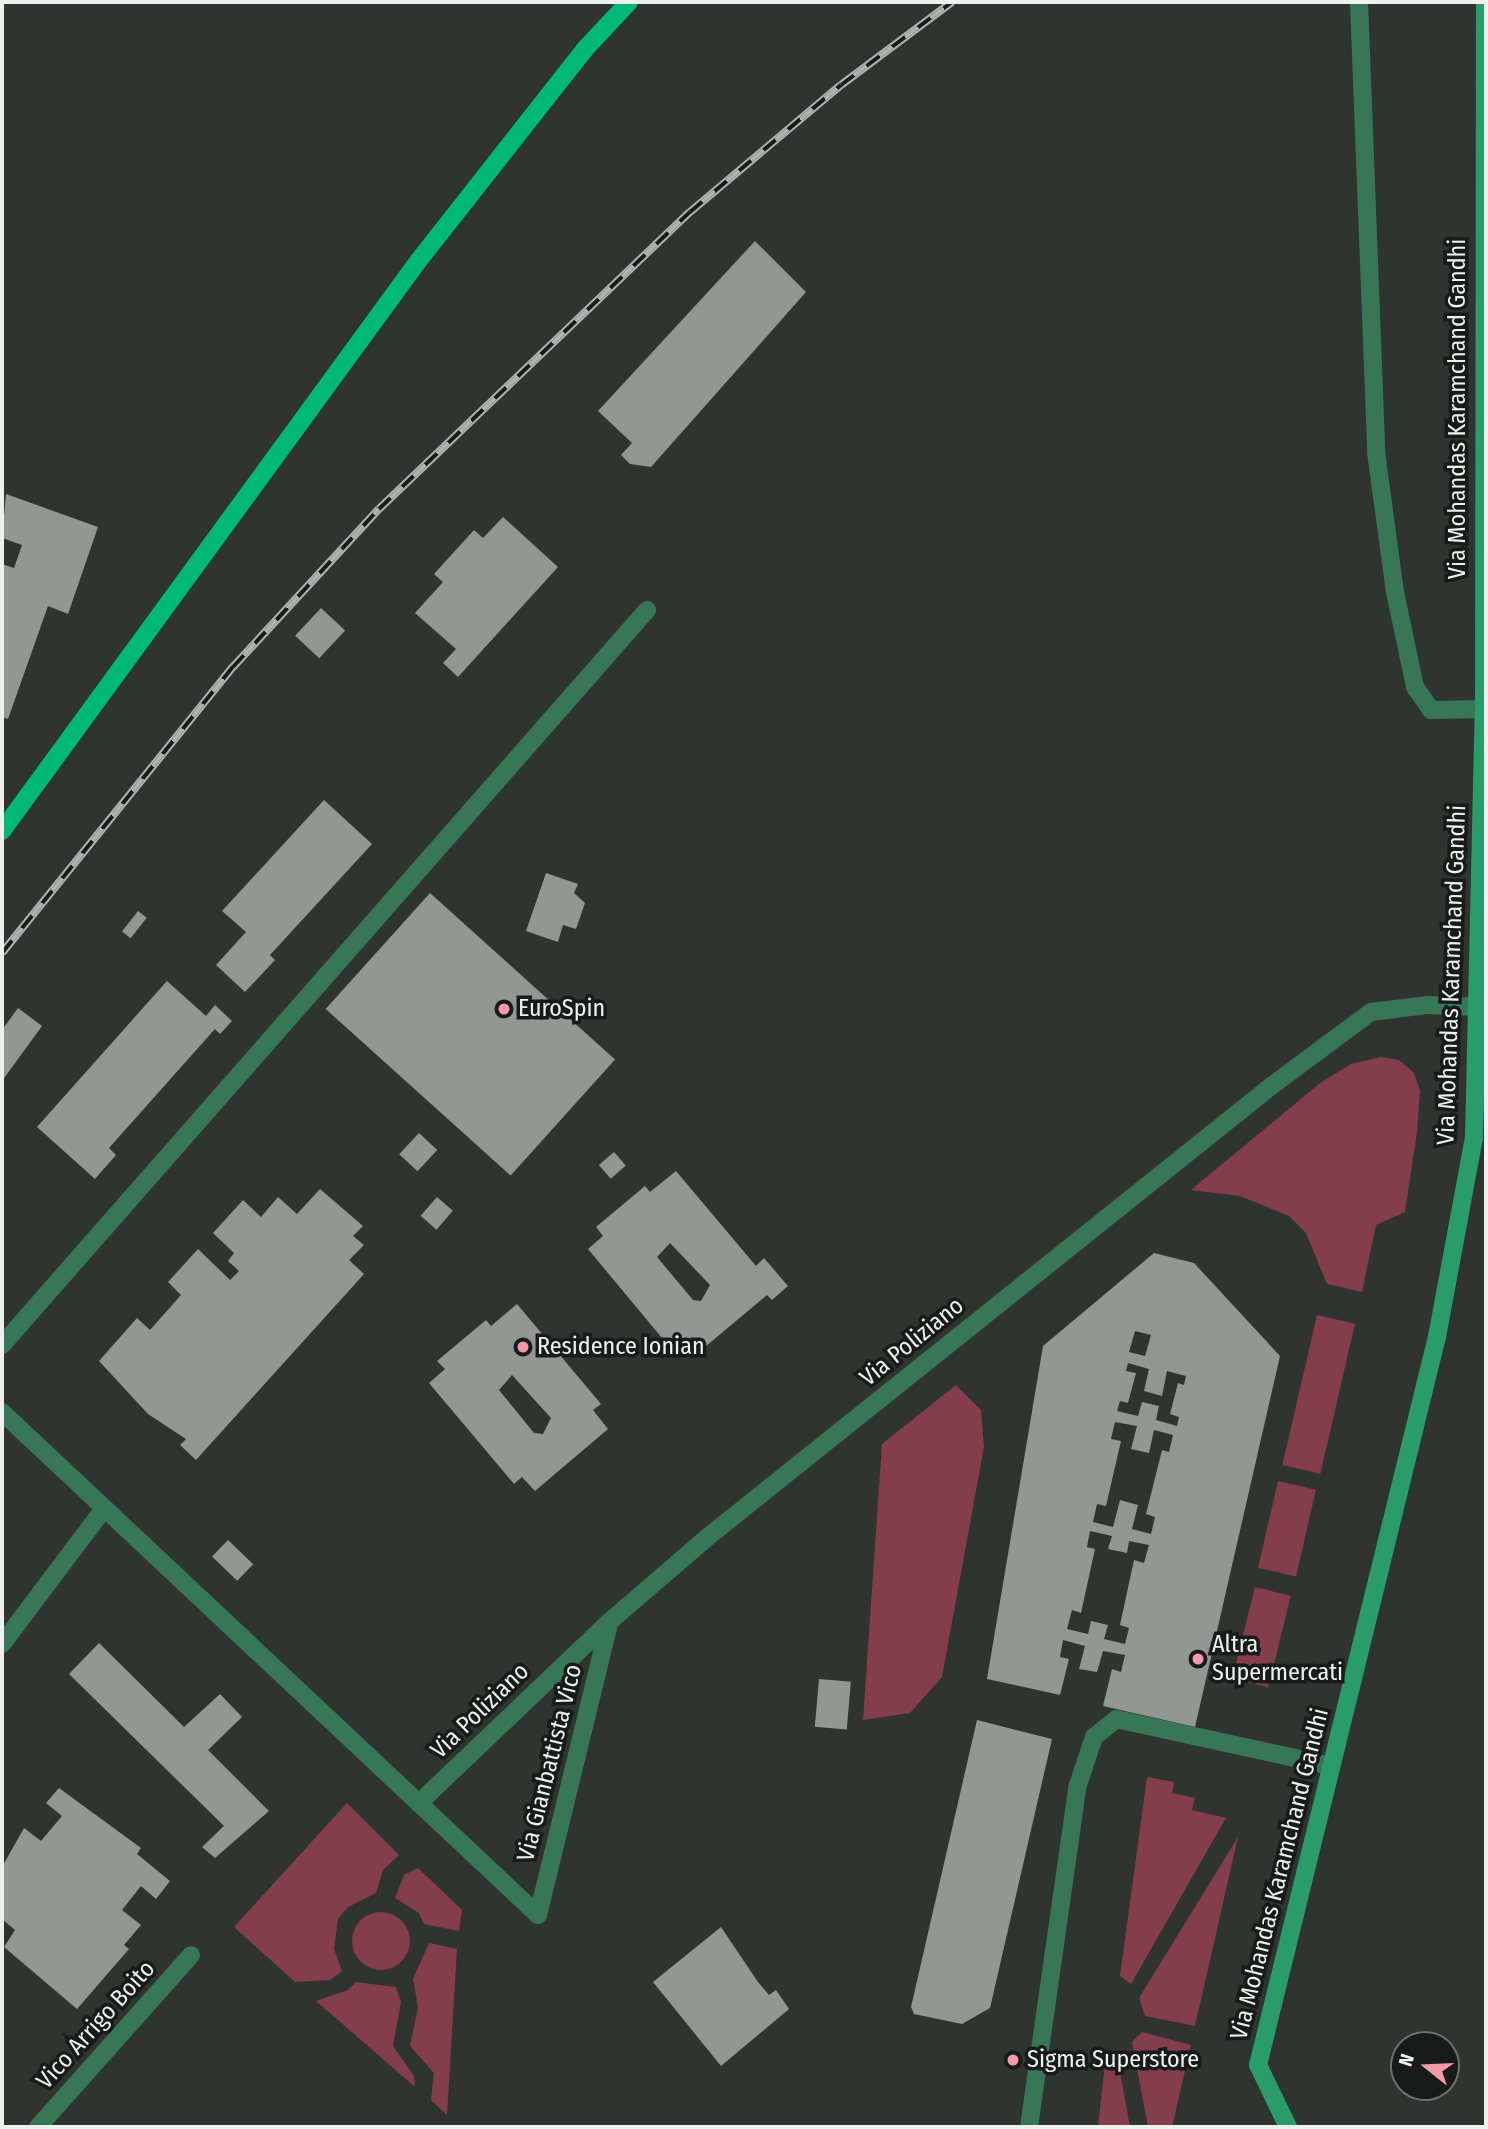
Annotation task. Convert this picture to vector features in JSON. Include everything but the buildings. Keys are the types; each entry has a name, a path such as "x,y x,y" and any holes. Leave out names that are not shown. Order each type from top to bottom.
{"main road":[{"path":"2,831 419,260 585,48 629,2"},
{"name":"Via Mohandas Karamchand Gandhi","path":"1288,2127 1258,2065 1461,1226 1474,1138 1481,1007 1485,710 1485,2"}],"street":[{"path":"1359,2 1376,452 1395,592 1415,687 1431,710 1485,710"},
{"path":"2,1346 647,610"},
{"name":"Via Poliziano","path":"419,1803 610,1622 883,1396 1371,1012 1427,1005 1481,1007"},
{"path":"2,1412 103,1510 419,1803"},
{"path":"2,1644 103,1510"},
{"name":"Via Gianbattista Vico","path":"419,1803 538,1915 610,1622"},
{"path":"1029,2127 1077,1788 1094,1737 1116,1719 1331,1766"},
{"name":"Vico Arrigo Boito","path":"38,2127 191,1955"}],"shaded area":[{"path":"1381,1057 1399,1060 1414,1073 1420,1091 1417,1132 1405,1212 1376,1225 1362,1292 1327,1284 1306,1233 1289,1216 1240,1196 1191,1190 1320,1083 1351,1064"},
{"path":"1317,1315 1355,1324 1320,1474 1282,1465"},
{"path":"956,1385 981,1410 984,1447 942,1677 910,1713 863,1720 882,1444"},
{"path":"1278,1481 1316,1490 1296,1576 1258,1568"},
{"path":"1255,1587 1291,1596 1268,1687 1232,1678"},
{"path":"1147,1777 1174,1782 1172,1793 1195,1798 1192,1810 1226,1818 1131,1984 1120,1976"},
{"path":"347,1803 399,1855 383,1870 376,1893 348,1907 338,1919 334,1949 342,1971 330,1980 295,1982 234,1927"},
{"path":"1238,1837 1195,2026 1145,2016 1139,1998"},
{"path":"418,1868 462,1910 459,1931 424,1924 419,1913 395,1898 404,1875"},
{"path":"375,1912 387,1912 402,1920 410,1935 410,1947 402,1962 387,1970 375,1970 360,1962 352,1947 352,1935 360,1920"},
{"path":"429,1943 457,1949 447,2115 431,2100 434,2073 410,2046 418,2007 413,1979"},
{"path":"356,1982 396,1987 401,2002 393,2046 414,2076 415,2087 316,2001 348,1990"},
{"path":"1142,2032 1191,2045 1172,2127 1148,2127 1132,2042"},
{"path":"1118,2061 1130,2127 1098,2127 1105,2063"}],"railway":[{"path":"2,953 233,667 379,509 690,212 841,85 952,2"}],"place":[{"name":"EuroSpin","path":"504,1009"},
{"name":"Residence Ionian","path":"523,1347"},
{"name":"Altra Supermercati","path":"1198,1659"},
{"name":"Sigma Superstore","path":"1013,2060"}]}
